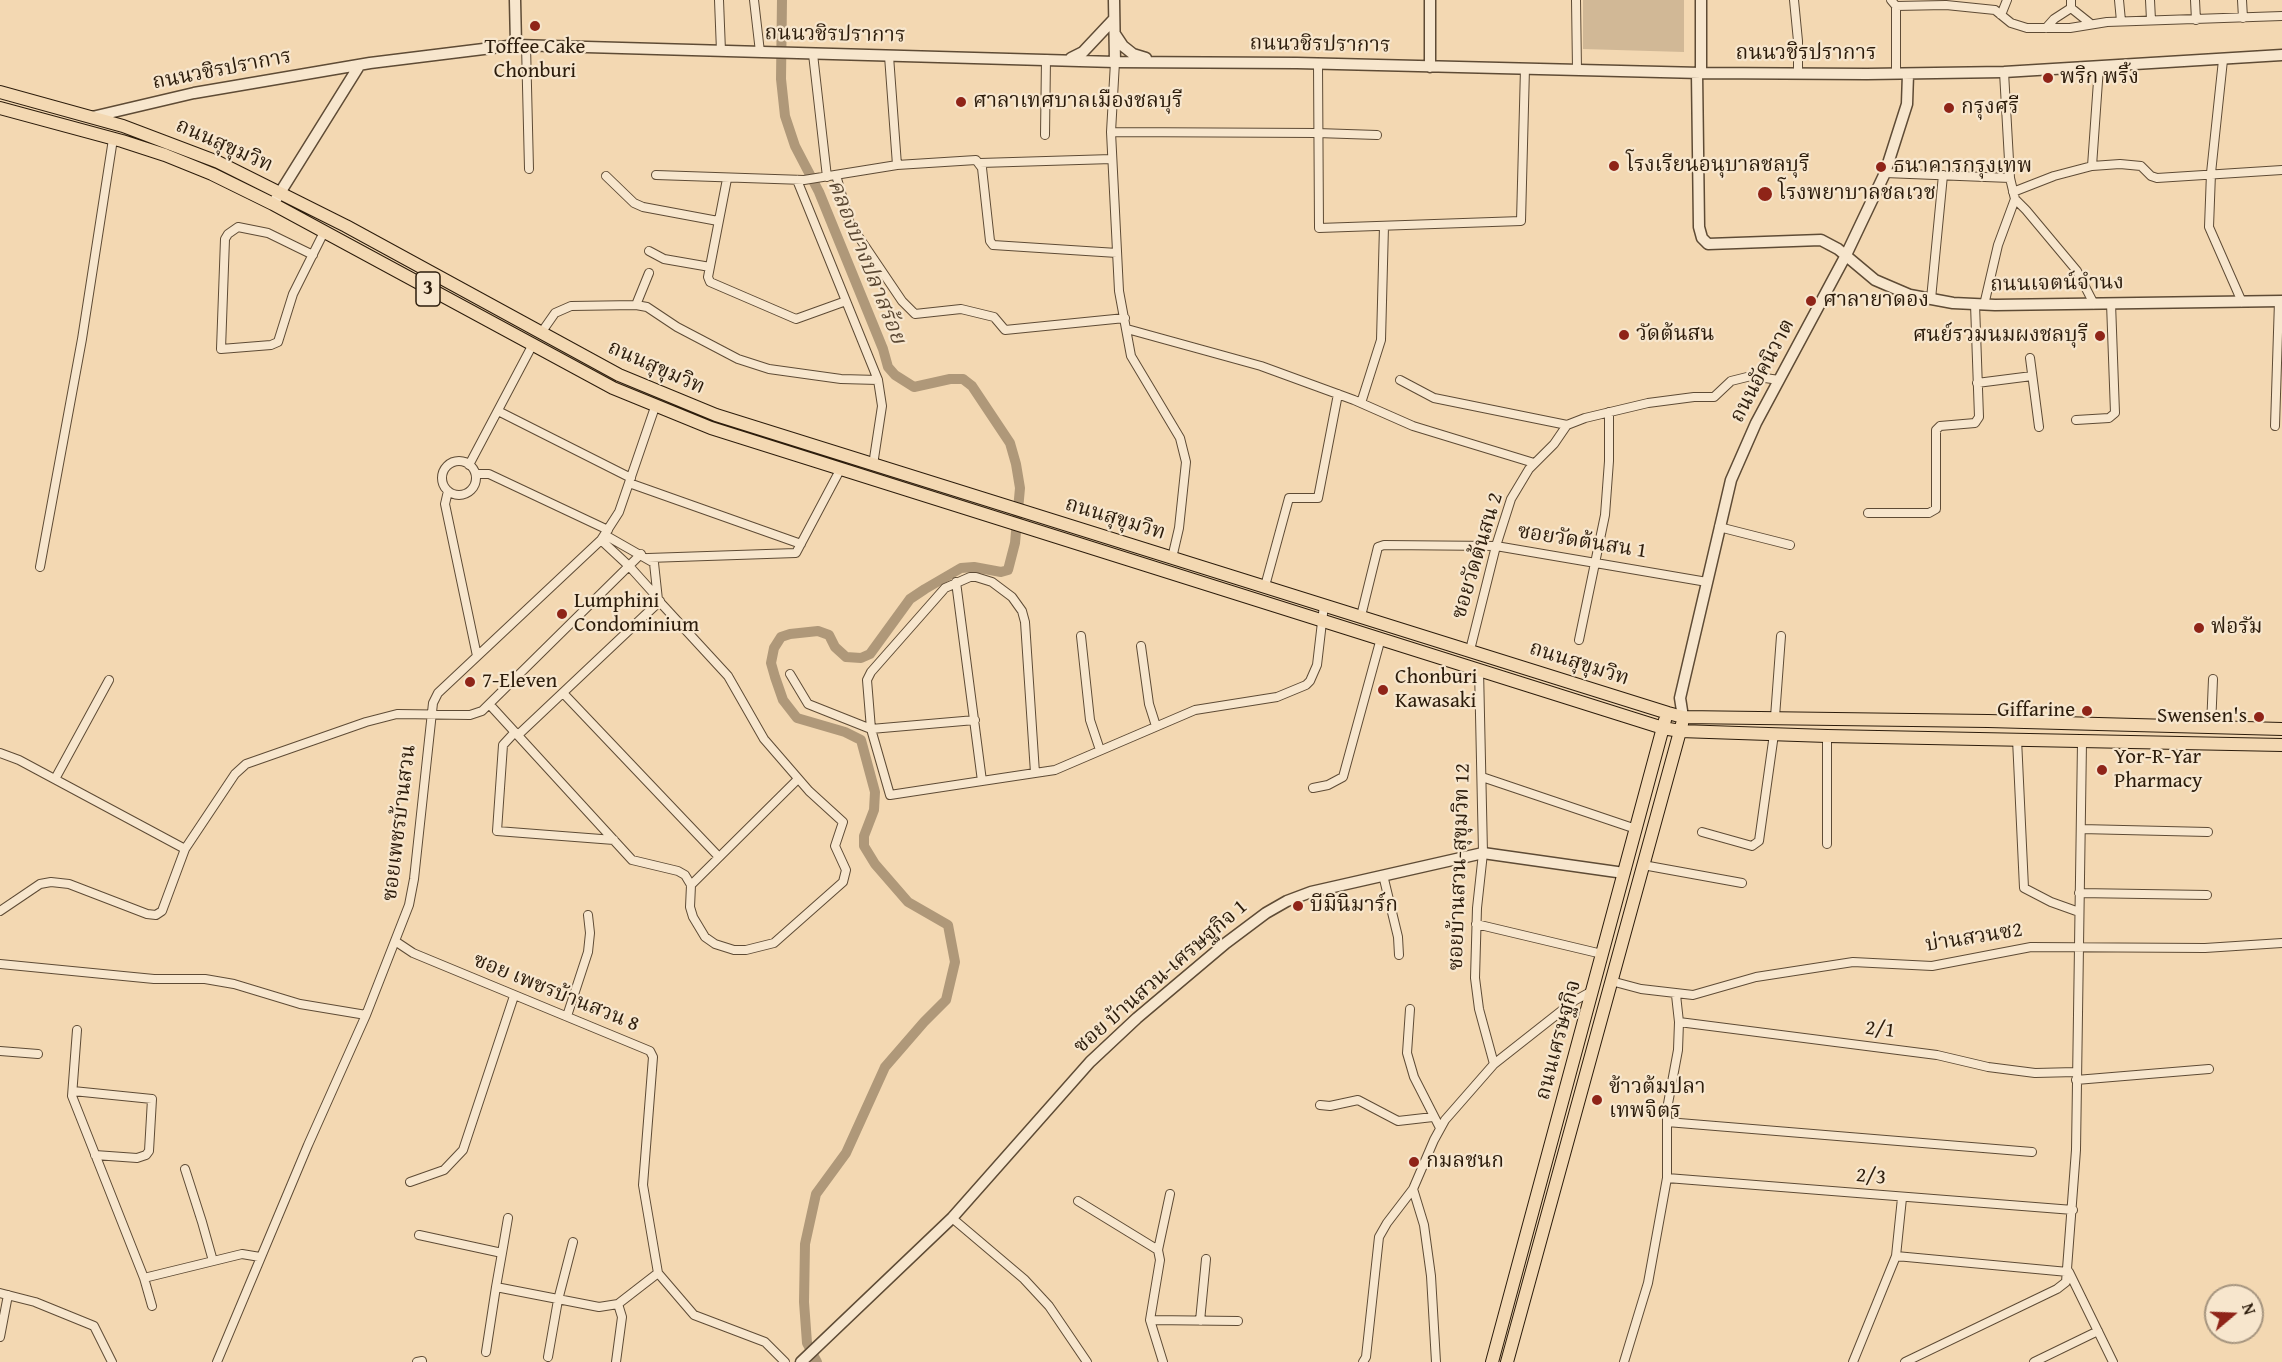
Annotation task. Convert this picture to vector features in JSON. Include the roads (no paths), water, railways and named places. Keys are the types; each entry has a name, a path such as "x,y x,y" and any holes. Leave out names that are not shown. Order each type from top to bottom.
{"main road":[{"name":"ถนนสุขุมวิท","path":"0,92 92,117 170,142 218,162 280,192 619,375 727,419 1668,713 1683,717 1775,717 2282,729"},
{"name":"ถนนสุขุมวิท","path":"0,108 114,139 165,155 203,171 273,204 613,388 711,428 1663,728 1680,731 1827,736 2282,745"},
{"path":"931,498 935,485"},
{"name":"ถนนเศรษฐกิจ","path":"1492,1362 1668,713"},
{"name":"ถนนเศรษฐกิจ","path":"1507,1362 1683,717"}],"street":[{"path":"515,0 521,45 529,169"},
{"path":"719,0 721,51"},
{"path":"754,0 760,52"},
{"path":"1114,0 1115,62 1111,132 1119,291 1131,357 1180,438 1186,462 1179,528 1172,558"},
{"path":"1430,0 1430,67"},
{"path":"1576,0 1577,69"},
{"name":"ถนนเจตน์จำนง","path":"1701,0 1699,227 1702,238 1708,244 1821,240 1830,243 1875,280 1910,296 1979,304 2280,301"},
{"path":"1794,0 1798,40 1798,73"},
{"path":"2001,15 2007,0"},
{"path":"2119,0 2121,21"},
{"path":"2150,0 2151,20"},
{"path":"2195,0 2196,20"},
{"path":"2242,0 2243,18"},
{"path":"1896,74 1900,3 1988,4 2011,22 2027,28 2070,28 2121,21 2282,16"},
{"path":"2046,28 2071,4 2091,24"},
{"path":"1068,60 1083,52 1114,19"},
{"path":"1114,34 1132,54 1158,61"},
{"name":"ถนนวชิรปราการ","path":"92,117 195,93 359,66 521,45 1115,62 1318,63 1699,73 2004,72 2282,55"},
{"path":"813,54 827,177 850,224 902,301 915,314 961,309 994,317 1005,330 1125,318"},
{"path":"889,56 897,165"},
{"path":"1045,135 1046,59"},
{"path":"2223,60 2211,173 2209,226 2242,302"},
{"path":"1318,63 1319,228 1521,220 1525,68"},
{"path":"273,204 359,66"},
{"path":"2092,166 2099,67"},
{"path":"2004,72 2010,178 2014,196 2077,271 2094,304"},
{"name":"ถนนอัคนิวาต","path":"1683,717 1680,698 1731,480 1779,380 1846,255 1885,173 1901,129 1907,104 1908,74"},
{"path":"1111,132 1377,135"},
{"path":"40,567 82,339 114,139"},
{"path":"656,175 801,180 897,165 976,160 980,163 1112,159"},
{"path":"980,163 990,241 993,245 1117,253"},
{"path":"1868,513 1929,513 1936,509 1936,430 1940,426 1975,423 1978,420 1979,304 2014,196 2055,176 2092,166 2132,164 2141,166 2151,176 2157,178 2282,170"},
{"path":"1885,173 2010,178"},
{"path":"1931,299 1943,175"},
{"path":"606,176 634,203 644,207 718,221"},
{"path":"727,178 708,277 715,285 790,318 801,318 846,301"},
{"path":"801,180 878,380 882,406 873,465"},
{"path":"1361,403 1381,340 1384,226"},
{"path":"313,255 268,233 238,227 228,234 225,239 221,349 271,345 278,342 293,294 313,255 324,232"},
{"path":"649,251 664,259 710,267"},
{"path":"636,304 650,273"},
{"path":"2275,426 2280,301"},
{"path":"2076,420 2109,418 2115,413 2111,303"},
{"path":"536,330 555,313 571,306 636,304 646,307 677,327 738,359 769,369 841,379 878,380"},
{"path":"1127,328 1261,366 1361,403 1413,426 1534,464"},
{"path":"469,465 533,344"},
{"path":"2030,358 2039,427"},
{"path":"1400,380 1434,398 1567,425 1648,403 1694,397 1714,397 1731,381 1751,376 1779,380"},
{"path":"1977,383 2032,376"},
{"path":"1265,586 1289,498 1318,498 1338,394"},
{"name":"ซอยเพชรบ้านสวน","path":"217,1362 260,1257 366,1015 409,905 414,879 433,703 438,693 604,535 619,512 656,407"},
{"path":"498,411 630,480 801,544"},
{"path":"1579,640 1605,515 1610,461 1609,412"},
{"name":"ซอยวัดต้นสน 2","path":"1470,650 1496,546 1511,499 1529,469 1554,444 1567,425"},
{"path":"448,491 458,495 468,493 475,485 476,474 469,465 464,462 453,463 445,470 443,478 448,491 445,504 477,656"},
{"path":"0,911 40,884 51,882 69,884 147,914 156,915 162,911 185,849 235,774 246,764 376,719 397,714 470,715 482,711 644,556 796,553 840,470"},
{"path":"476,474 489,474 644,556 656,567 659,599"},
{"path":"1719,527 1790,545"},
{"path":"490,705 632,860 678,871 687,878 691,885 690,910 705,937 717,945 740,950 756,949 774,943 841,885 845,879 846,870 835,846 843,822 809,792 760,734 730,678 604,535"},
{"name":"ซอยวัดต้นสน 1","path":"1361,616 1378,547 1384,545 1496,546 1707,582"},
{"path":"1035,773 1025,622 1022,611 1012,597 992,582 969,577 956,582 938,594 868,676 866,687 871,729 890,795 1035,773 1054,770 1195,710 1277,697 1306,685 1317,665 1324,605"},
{"path":"956,582 982,781"},
{"path":"614,840 497,831 503,745 563,693 659,599"},
{"path":"1081,636 1090,720 1100,750"},
{"path":"1775,717 1781,636"},
{"path":"1313,788 1328,785 1343,777 1381,638"},
{"path":"1141,646 1149,704 1156,726"},
{"name":"ซอยบ้านสวน-สุขุมวิท 12","path":"1479,669 1483,853 1476,924 1475,978 1479,1009 1494,1064"},
{"path":"790,674 808,704 871,729 975,720"},
{"path":"2211,727 2213,679"},
{"path":"55,779 109,680"},
{"path":"563,693 719,857"},
{"name":"ถนนอัคนิวาต","path":"1668,713 1680,698"},
{"path":"1702,832 1752,846 1760,841 1774,734"},
{"path":"1827,736 1827,844"},
{"path":"2017,739 2024,888 2051,902 2079,912"},
{"path":"1905,1362 2057,1289 2066,1282 2073,1210 2082,742"},
{"path":"2,756 55,779 185,849"},
{"path":"1482,777 1636,829"},
{"path":"691,885 798,779"},
{"path":"2080,829 2208,832"},
{"name":"ซอย บ้านสวน-เศรษฐกิจ 1","path":"801,1362 952,1218 1090,1062 1137,1018 1226,943 1266,913 1287,901 1311,892 1483,853 1624,873"},
{"path":"1643,865 1742,883"},
{"path":"1383,876 1398,937 1399,955"},
{"path":"2079,893 2207,895"},
{"path":"567,1016 588,952 590,933 588,915"},
{"path":"1476,924 1602,954"},
{"name":"ซอย เพชรบ้านสวน 8","path":"395,941 413,953 650,1051 653,1057 643,1185 658,1273"},
{"name":"บ่านสวนซ2","path":"1611,981 1641,989 1693,995 1756,977 1853,962 1932,966 2031,947 2205,948 2282,943"},
{"path":"0,964 154,979 205,979 234,984 300,1004 366,1015"},
{"path":"1363,1362 1366,1357 1379,1237 1413,1189 1440,1128 1494,1064 1574,1001 1592,991"},
{"path":"1624,1362 1648,1283 1667,1179 1666,1109 1678,1050 1679,1022 1676,994"},
{"path":"410,1182 444,1170 463,1150 514,996"},
{"path":"1410,1009 1407,1053 1414,1077 1440,1128"},
{"name":"2/1","path":"1679,1022 1937,1055 1988,1067 2035,1073 2076,1076 2209,1069"},
{"path":"77,1030 72,1096 144,1278 152,1306"},
{"path":"0,1051 38,1054"},
{"path":"73,1092 152,1099 149,1151 146,1155 137,1158 95,1155"},
{"path":"1320,1105 1330,1106 1358,1100 1398,1121 1433,1118"},
{"path":"1667,1122 2032,1152"},
{"path":"185,1169 213,1261"},
{"name":"2/3","path":"1667,1179 2073,1210"},
{"path":"1413,1189 1424,1225 1427,1245 1436,1362"},
{"path":"1163,1362 1150,1320 1160,1260 1158,1250 1170,1194"},
{"path":"1853,1362 1896,1256 1902,1198"},
{"path":"1078,1201 1158,1250"},
{"path":"486,1352 508,1218"},
{"path":"952,1218 1024,1279 1049,1306 1087,1362"},
{"path":"419,1235 502,1253"},
{"path":"548,1357 558,1300 573,1242"},
{"path":"144,1278 242,1254 260,1257"},
{"path":"1896,1256 2068,1272"},
{"path":"1200,1321 1206,1259"},
{"path":"2068,1272 2113,1362"},
{"path":"496,1287 599,1307 618,1304 658,1273 694,1315 765,1342 785,1362"},
{"path":"0,1337 4,1294 35,1302 94,1326 112,1362"},
{"path":"616,1362 622,1317 618,1304"},
{"path":"1150,1320 1238,1321"},
{"path":"2034,1362 2098,1331"}],"waterway":[{"name":"คลองบางปลาสร้อย","path":"782,0 781,79 785,116 795,146 819,192 883,349 888,367 895,375 914,387 950,379 963,379 972,386 1010,443 1020,488 1015,543 1008,570 1001,572 974,567 961,568 925,589 910,599 870,654 861,658 846,657 835,647 829,635 818,631 781,637 774,648 771,663 775,677 783,700 797,718 845,732 861,740 875,792 874,810 864,836 864,846 875,864 908,902 948,925 955,962 946,1000 885,1067 846,1153 816,1194 805,1244 804,1302 807,1343 817,1362"}],"place":[{"name":"Toffee Cake Chonburi","path":"535,26"},
{"name":"พริก พริ้ง","path":"2048,78"},
{"name":"ศาลาเทศบาลเมืองชลบุรี","path":"961,102"},
{"name":"กรุงศรี","path":"1949,108"},
{"name":"โรงเรียนอนุบาลชลบุรี","path":"1614,166"},
{"name":"ธนาคารกรุงเทพ","path":"1881,167"},
{"name":"โรงพยาบาลชลเวช","path":"1765,194"},
{"name":"ศาลายาดอง","path":"1811,301"},
{"name":"วัดต้นสน","path":"1624,335"},
{"name":"ศนย์รวมนมผงชลบุรี","path":"2100,336"},
{"name":"Lumphini Condominium","path":"562,614"},
{"name":"ฟอรัม","path":"2199,628"},
{"name":"7-Eleven","path":"470,682"},
{"name":"Chonburi Kawasaki","path":"1383,690"},
{"name":"Giffarine","path":"2087,711"},
{"name":"Swensen's","path":"2259,717"},
{"name":"Yor-R-Yar Pharmacy","path":"2102,770"},
{"name":"บีมินิมาร์ก","path":"1298,906"},
{"name":"ข้าวต้มปลา เทพจิตร","path":"1597,1100"},
{"name":"กมลชนก","path":"1414,1162"}]}
